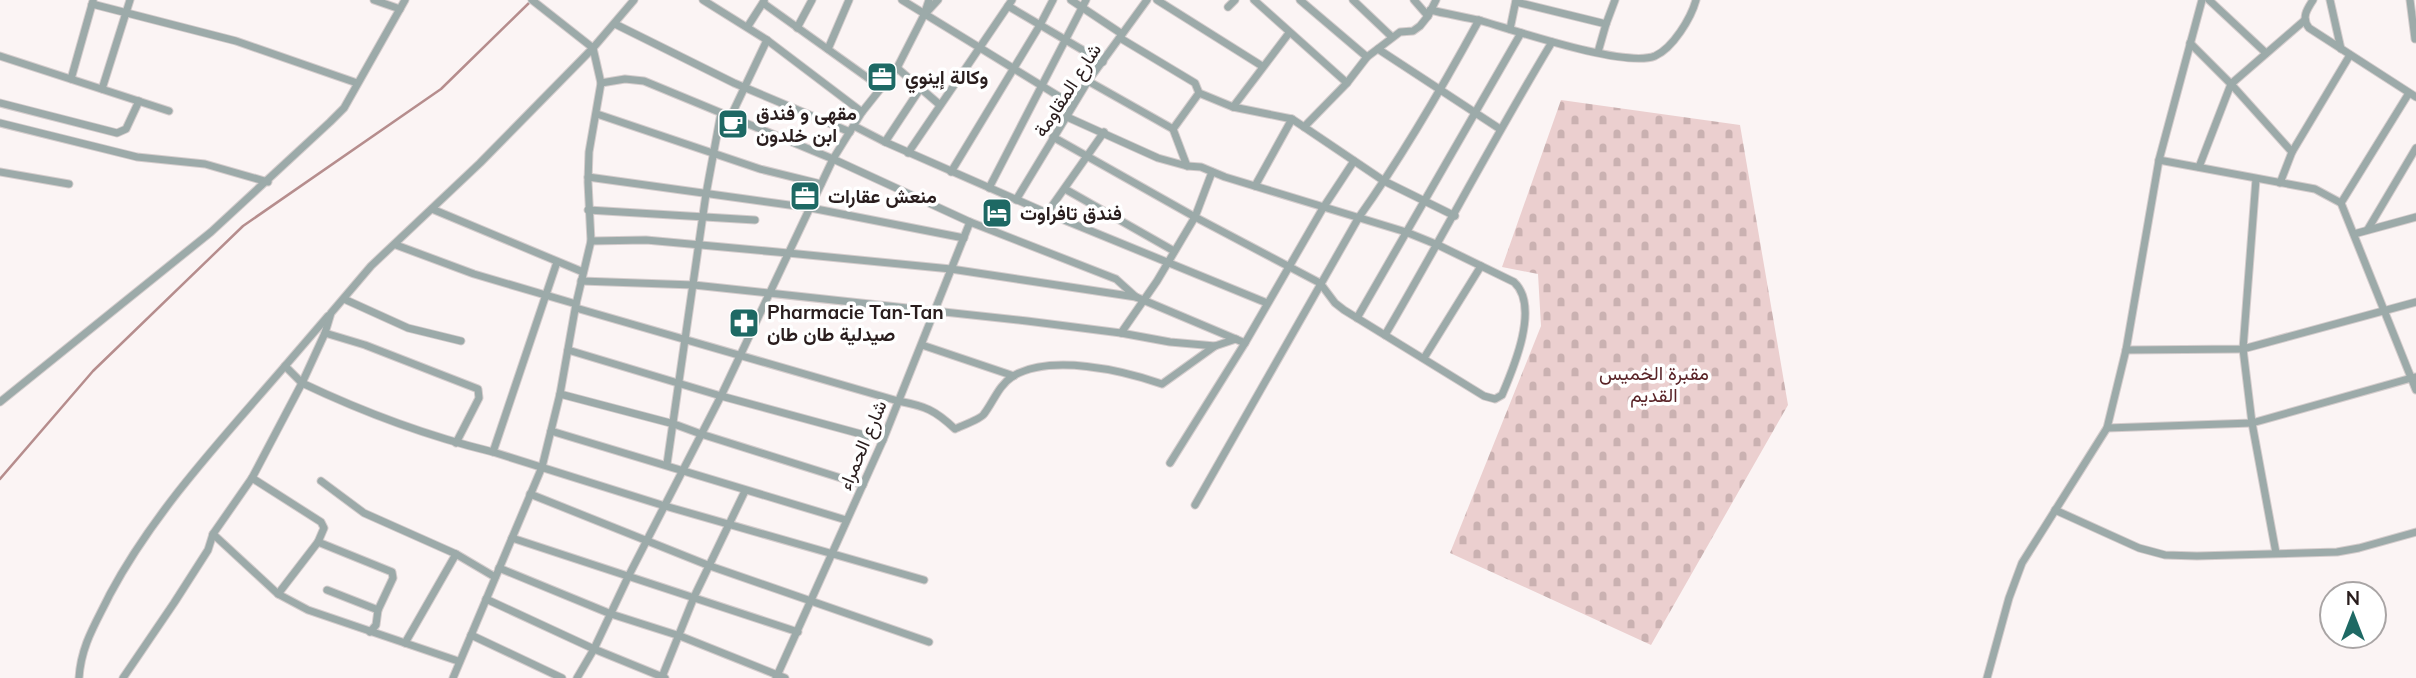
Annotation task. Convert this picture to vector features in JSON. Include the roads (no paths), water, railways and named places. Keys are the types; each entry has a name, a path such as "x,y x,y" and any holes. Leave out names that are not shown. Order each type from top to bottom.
{"street":[{"path":"102,89 130,0"},
{"path":"374,0 400,9"},
{"path":"0,402 211,232 268,182 344,108 405,0"},
{"path":"454,678 458,661 541,467 560,394 591,241 589,152 601,83 593,48 532,0"},
{"path":"79,678 84,645 125,565 189,478 371,266 593,48 634,0"},
{"path":"703,0 748,26 862,112"},
{"path":"797,28 812,0"},
{"path":"828,48 849,0"},
{"path":"902,0 1073,105"},
{"path":"577,678 721,396 833,159 862,112 897,68 929,0"},
{"path":"924,15 938,0"},
{"path":"951,172 1053,0"},
{"path":"1071,0 1121,36 1195,83 1199,93 1233,107 1292,119 1384,181 1455,216"},
{"path":"989,188 1086,0"},
{"name":"شارع المقاومة","path":"1017,200 1088,81 1147,0"},
{"path":"1157,0 1262,66"},
{"path":"1228,7 1235,0"},
{"path":"1254,0 1347,83"},
{"path":"1300,0 1367,57"},
{"path":"1353,0 1392,37"},
{"path":"1413,0 1429,13 1479,20 1552,42 1637,59 1657,55 1670,44 1687,20 1696,0"},
{"path":"1304,127 1347,83 1367,57 1400,32 1413,31 1429,13 1436,0"},
{"path":"1598,52 1615,0"},
{"path":"1987,678 2014,582 2038,536 2107,428 2126,350 2159,160 2202,0"},
{"path":"2209,0 2266,53"},
{"path":"2199,167 2231,85 2305,20 2313,0"},
{"path":"2330,0 2341,50"},
{"path":"2410,0 2414,39"},
{"path":"748,26 764,1 797,28 882,88"},
{"path":"1510,29 1516,1 1606,24"},
{"path":"71,79 92,2 236,41 357,83"},
{"path":"908,153 1010,3 1040,25 1103,62"},
{"path":"1195,505 1320,283 1440,91 1479,20"},
{"path":"2305,20 2315,34 2412,95 2341,203"},
{"path":"615,24 744,87 885,142 1047,214 1267,303"},
{"path":"1233,107 1289,33"},
{"path":"1357,318 1521,33"},
{"path":"731,117 767,40"},
{"path":"1385,335 1552,42"},
{"path":"2190,43 2292,152"},
{"path":"1378,49 1500,129"},
{"path":"2280,183 2292,152 2350,55"},
{"path":"0,56 169,111"},
{"path":"897,68 940,105"},
{"path":"601,83 625,79 644,81 833,159 970,222 1116,279 1140,299"},
{"path":"1088,81 1173,129 1187,166"},
{"path":"885,142 920,89"},
{"path":"1173,129 1199,93"},
{"path":"0,103 122,133 139,101"},
{"path":"667,464 706,194 721,113"},
{"path":"597,114 760,169 821,184"},
{"path":"1053,137 1195,218 1320,283 1335,303 1484,396 1494,399 1502,396 1519,345 1526,311 1521,288 1514,282 1406,232 1201,167 1158,158 1067,117"},
{"path":"1255,186 1292,119"},
{"path":"0,123 136,157 205,164 268,182"},
{"path":"1047,214 1104,132"},
{"path":"2368,229 2416,148"},
{"path":"2159,160 2315,189 2341,203 2384,312 2414,377 2416,390"},
{"path":"1170,463 1354,162"},
{"path":"0,172 69,184"},
{"path":"1121,332 1195,218 1212,172"},
{"path":"588,177 811,208 964,238"},
{"path":"2256,178 2243,349 2252,423 2276,553"},
{"path":"1065,189 1174,251"},
{"path":"432,209 583,272"},
{"path":"589,210 755,220"},
{"path":"2354,234 2416,217"},
{"name":"شارع الحمراء","path":"776,676 883,440 970,222"},
{"path":"591,241 646,240 951,270 1140,299 1245,343"},
{"path":"396,244 474,274 686,340 898,401 925,406 939,414 955,429 984,415 997,390 1014,376 1044,365 1071,365 1135,375 1162,384 1215,346 1236,339"},
{"path":"493,452 556,262"},
{"path":"1424,358 1481,266"},
{"path":"581,281 694,285 1121,332 1170,342 1215,346"},
{"path":"344,299 408,328 461,341"},
{"path":"2126,350 2243,349 2416,302"},
{"path":"123,678 208,550 213,534 252,478 326,333 331,313"},
{"path":"326,333 365,345 478,389 479,398 457,443"},
{"path":"922,345 1014,376"},
{"path":"568,350 721,396 883,440"},
{"path":"285,366 302,383 352,407 457,443 831,555 924,580"},
{"path":"2107,428 2252,423 2414,377"},
{"path":"560,394 674,424 701,435 863,485"},
{"path":"551,430 846,520"},
{"path":"252,478 324,525 324,532 318,542 278,594"},
{"path":"321,481 364,513 456,554 495,577"},
{"path":"486,599 594,649 664,677 694,597 745,491"},
{"path":"530,494 710,566 929,642"},
{"path":"2055,510 2139,548 2165,555 2337,552 2416,532"},
{"path":"213,534 278,594 308,610 458,661"},
{"path":"512,538 798,632"},
{"path":"318,542 392,572 393,578 378,610 376,625 370,632"},
{"path":"405,643 456,554"},
{"path":"499,568 611,614 680,636 785,678"},
{"path":"327,590 378,610"},
{"path":"471,635 562,678"}],"waterway":[{"path":"0,479 93,371 243,226 441,89 531,1"}],"place":[{"name":"وكالة إينوي","path":"882,77"},
{"name":"مقهى و فندق ابن خلدون","path":"733,124"},
{"name":"منعش عقارات","path":"805,196"},
{"name":"فندق تافراوت","path":"997,213"},
{"name":"Pharmacie Tan-Tan صيدلية طان طان","path":"744,323"}],"park label":[{"name":"مقبرة الخميس القديم","path":"1654,384"}]}
